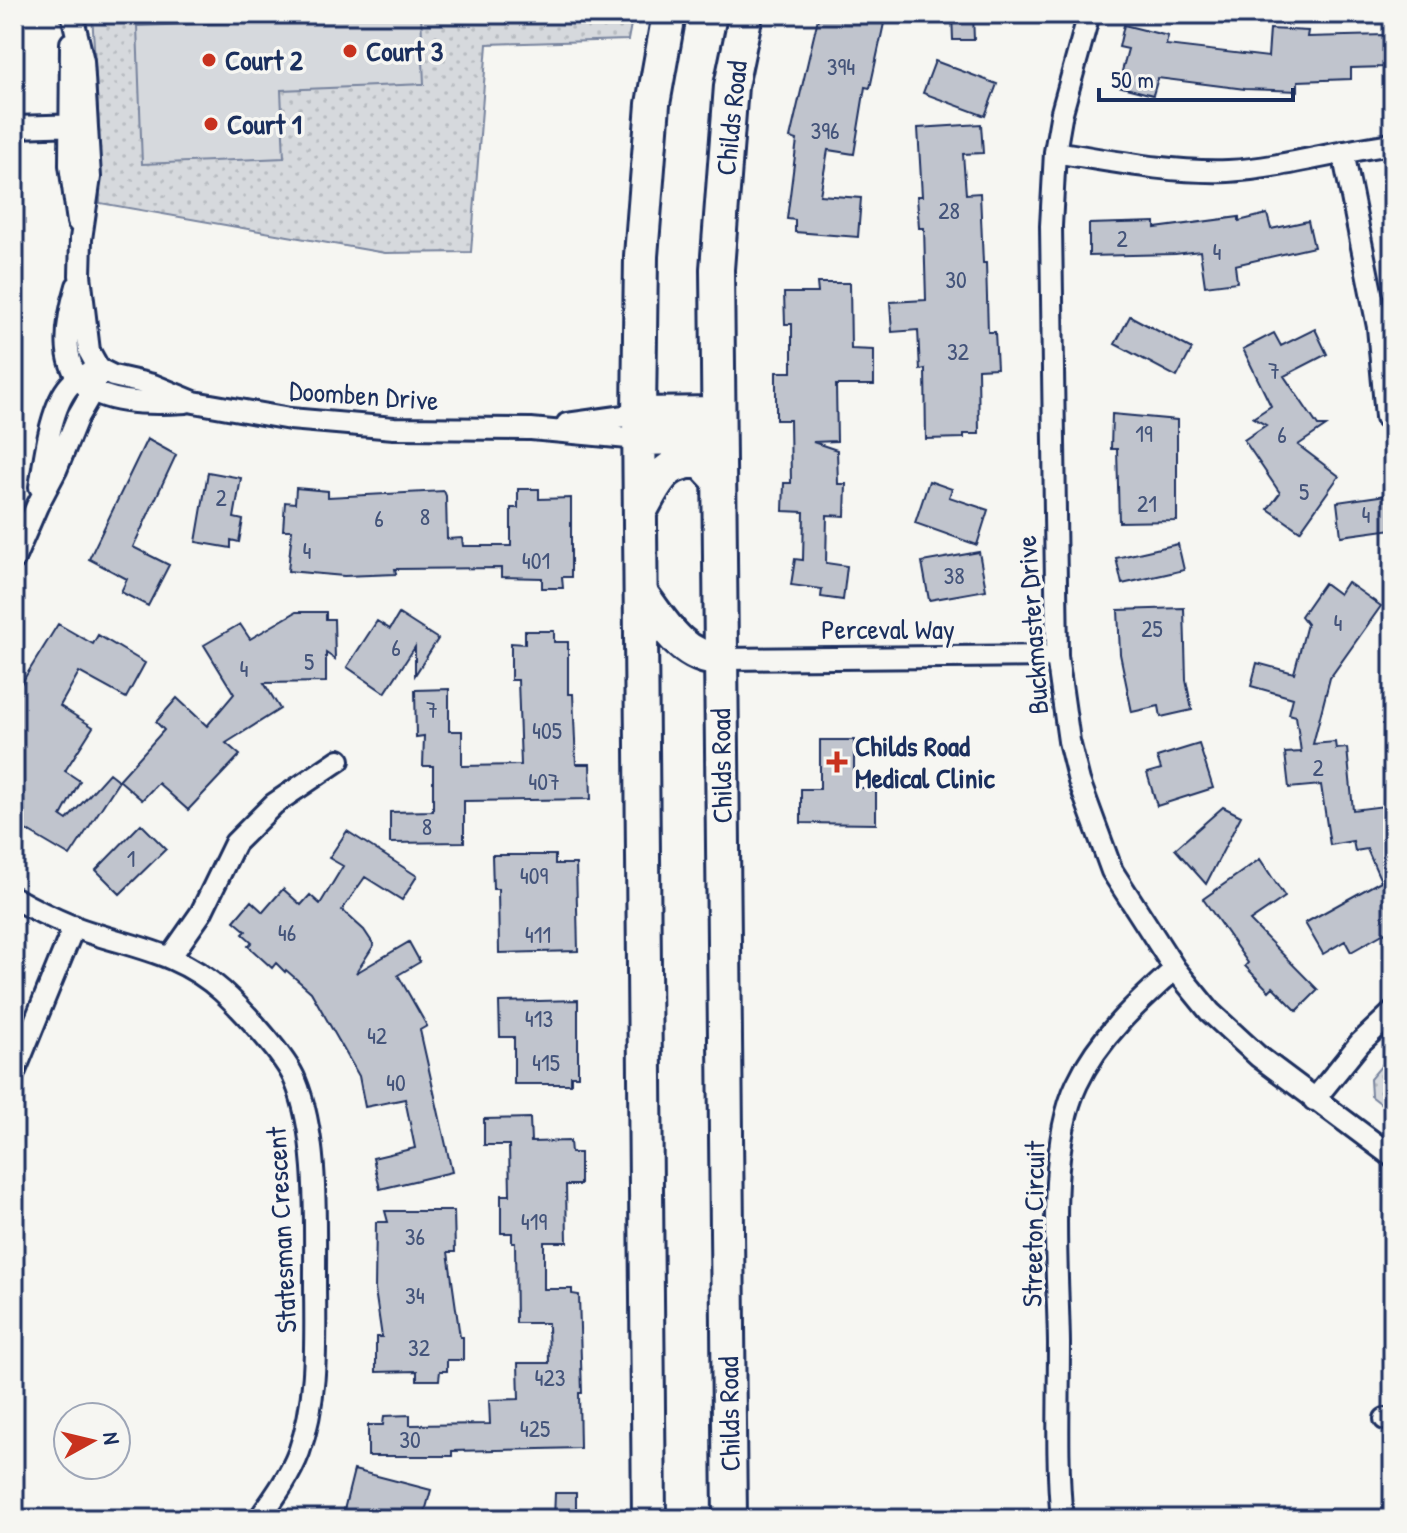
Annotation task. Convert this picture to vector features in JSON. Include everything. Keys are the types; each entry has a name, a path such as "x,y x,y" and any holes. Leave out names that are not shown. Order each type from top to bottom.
{"main road":[{"path":"649,1519 639,427 641,256 653,104 669,14"},
{"name":"Childs Road","path":"730,1519 717,269 731,86 746,14"},
{"path":"639,427 718,425"},
{"path":"640,512 658,481 672,465 687,461 702,462 718,479"},
{"path":"641,593 675,638 700,657 720,659"}],"street":[{"name":"Buckmaster Drive","path":"1089,14 1062,112 1055,152 1051,226 1057,656 1069,741 1094,827 1112,871 1175,969 1210,1012 1239,1039 1314,1100 1393,1157"},
{"path":"14,559 37,506 53,423 70,385 86,384 99,369 89,351 80,275 81,239 90,177 79,125 83,61 72,16"},
{"path":"14,127 79,125"},
{"path":"1055,152 1165,169 1227,171 1306,161 1393,144"},
{"path":"1343,152 1378,327 1386,417"},
{"path":"80,275 67,319 65,342 68,360 86,384"},
{"name":"Doomben Drive","path":"99,369 113,376 153,385 194,402"},
{"name":"Doomben Drive","path":"86,384 103,397 121,402 194,402 290,419 349,425 531,429 639,427"},
{"name":"Perceval Way","path":"720,659 1057,656"},
{"path":"171,956 201,913 235,843 274,804 339,760"},
{"name":"Statesman Crescent","path":"14,898 74,926 171,956 221,990 259,1030 295,1078 311,1141 315,1217 315,1365 309,1411 299,1452 279,1492 259,1519"},
{"path":"14,1073 74,926"},
{"name":"Streeton Circuit","path":"1062,1519 1058,1193 1060,1145 1066,1114 1076,1084 1116,1025 1175,969"},
{"path":"1314,1100 1360,1043 1393,1012"}],"shaded area":[{"path":"92,14 633,14 628,40 487,44 471,252 385,253 100,203"},
{"path":"277,14 421,14 424,84 281,90 284,158 142,164 137,26 276,21"},
{"path":"1393,1052 1393,1113 1371,1096 1370,1079"}],"building":[{"path":"819,14 886,14 870,88 865,87 854,154 828,150 820,195 861,198 858,237 795,232 795,220 787,219 797,140 790,138"},
{"path":"952,14 973,14 974,40 953,40"},
{"path":"1124,25 1168,36 1166,45 1268,57 1270,29 1308,31 1307,37 1385,35 1386,67 1351,68 1351,79 1298,81 1298,91 1245,89 1158,78 1153,95 1118,86 1128,49 1119,47"},
{"path":"935,61 997,84 985,116 923,93"},
{"path":"981,124 983,153 963,154 966,194 980,193 988,332 995,332 997,368 978,369 979,434 964,434 964,438 926,439 925,369 920,370 918,330 892,332 890,302 926,300 924,228 919,228 917,196 922,196 918,128"},
{"path":"1267,214 1271,229 1308,221 1314,247 1235,265 1237,282 1205,286 1200,251 1089,256 1089,224 1155,222 1155,228 1239,217 1239,221"},
{"path":"817,283 850,283 851,349 874,350 874,385 836,385 837,441 813,442 837,450 838,484 846,484 845,516 827,515 826,563 847,566 843,600 821,597 822,589 791,585 795,559 803,560 804,512 783,511 784,483 791,483 790,420 776,420 776,372 792,372 792,324 785,324 784,293 818,293"},
{"path":"1130,316 1192,349 1177,377 1115,344"},
{"path":"1315,329 1327,354 1284,376 1318,426 1326,426 1298,445 1339,476 1300,531 1268,509 1280,493 1244,440 1266,425 1253,418 1271,406 1243,349 1274,333 1281,346"},
{"path":"1112,414 1177,420 1177,521 1119,522 1117,449 1111,449"},
{"path":"147,439 176,455 133,547 169,565 148,606 121,592 127,579 89,559"},
{"path":"208,472 241,478 234,518 243,520 239,542 231,540 231,548 196,542"},
{"path":"929,481 952,489 949,497 988,510 977,545 915,523"},
{"path":"296,488 328,491 328,497 444,491 447,539 462,538 463,546 511,546 511,508 518,508 518,489 539,489 539,499 571,498 571,577 562,577 563,588 542,588 542,578 501,577 501,568 395,569 396,574 344,576 288,571 292,530 283,530 285,502 295,503"},
{"path":"1393,494 1393,529 1341,536 1337,502"},
{"path":"1178,544 1184,570 1122,584 1116,558"},
{"path":"979,552 986,590 929,600 922,562"},
{"path":"1347,582 1381,606 1330,678 1313,744 1335,742 1336,749 1347,748 1353,810 1384,806 1393,868 1393,928 1351,952 1345,941 1323,954 1305,923 1381,881 1367,849 1355,851 1353,841 1330,845 1321,785 1289,788 1285,753 1301,752 1296,716 1289,714 1293,698 1251,686 1257,663 1294,673 1307,624 1301,616 1324,583 1339,594"},
{"path":"1184,608 1186,680 1192,710 1161,717 1159,706 1132,712 1120,654 1118,610"},
{"path":"296,612 326,612 326,619 334,619 335,659 326,653 326,682 264,683 280,709 226,743 240,755 188,810 158,783 142,800 119,780 164,730 156,722 177,698 207,726 234,694 204,645 240,624 250,639"},
{"path":"399,614 438,639 415,675 415,647 385,693 347,667 377,621 390,629"},
{"path":"58,624 93,644 98,635 145,663 126,698 79,672 60,706 93,727 65,771 80,781 61,816 67,820 109,773 119,781 70,856 14,823 14,695"},
{"path":"525,631 554,631 554,642 568,642 568,694 573,694 576,764 590,764 591,799 464,801 464,842 390,843 390,812 433,811 433,766 423,766 424,736 416,737 415,690 449,689 449,731 462,731 462,766 521,765 518,680 511,680 511,643 525,644"},
{"name":"Childs Road Medical Clinic","path":"820,740 854,740 854,788 876,788 876,824 801,823 801,789 820,789"},
{"path":"1199,744 1213,788 1157,806 1147,773 1161,769 1157,757"},
{"path":"1223,807 1241,816 1206,884 1175,849"},
{"path":"141,824 166,849 120,894 96,870"},
{"path":"347,831 417,876 402,900 365,877 342,910 364,930 374,945 356,973 409,942 420,962 398,975 427,1026 420,1030 452,1172 380,1189 373,1158 415,1148 405,1099 365,1107 359,1076 311,992 276,963 272,968 248,946 252,942 243,934 246,931 234,921 251,901 263,912 283,889 301,905 310,895 320,904 343,866 329,858"},
{"path":"492,855 555,855 555,864 576,864 578,951 499,953 498,889 493,889"},
{"path":"1260,859 1285,897 1250,921 1318,990 1297,1011 1273,987 1269,991 1245,966 1248,963 1203,899"},
{"path":"578,1000 578,1076 571,1076 571,1084 514,1084 514,1037 500,1037 499,1002"},
{"path":"530,1118 531,1142 570,1141 571,1153 580,1153 580,1185 566,1185 567,1242 544,1242 544,1289 572,1289 572,1294 579,1295 580,1448 452,1451 452,1456 368,1456 368,1425 383,1425 384,1416 410,1415 410,1425 490,1424 489,1400 519,1399 518,1363 549,1363 548,1323 516,1323 515,1243 512,1243 512,1233 501,1233 501,1195 510,1195 509,1145 484,1145 484,1119"},
{"path":"385,1211 454,1211 455,1252 448,1252 460,1337 463,1337 463,1360 447,1360 447,1371 440,1371 439,1380 417,1380 417,1371 376,1372 376,1337 382,1337 375,1290 376,1222 388,1222"},
{"path":"354,1470 431,1490 423,1519 378,1519 344,1510"},
{"path":"555,1493 576,1493 576,1519 554,1519"}],"place":[{"name":"Court 3","path":"350,51"},
{"name":"Court 2","path":"209,60"},
{"name":"Court 1","path":"211,124"},
{"name":"Childs Road Medical Clinic","path":"837,762"}]}
